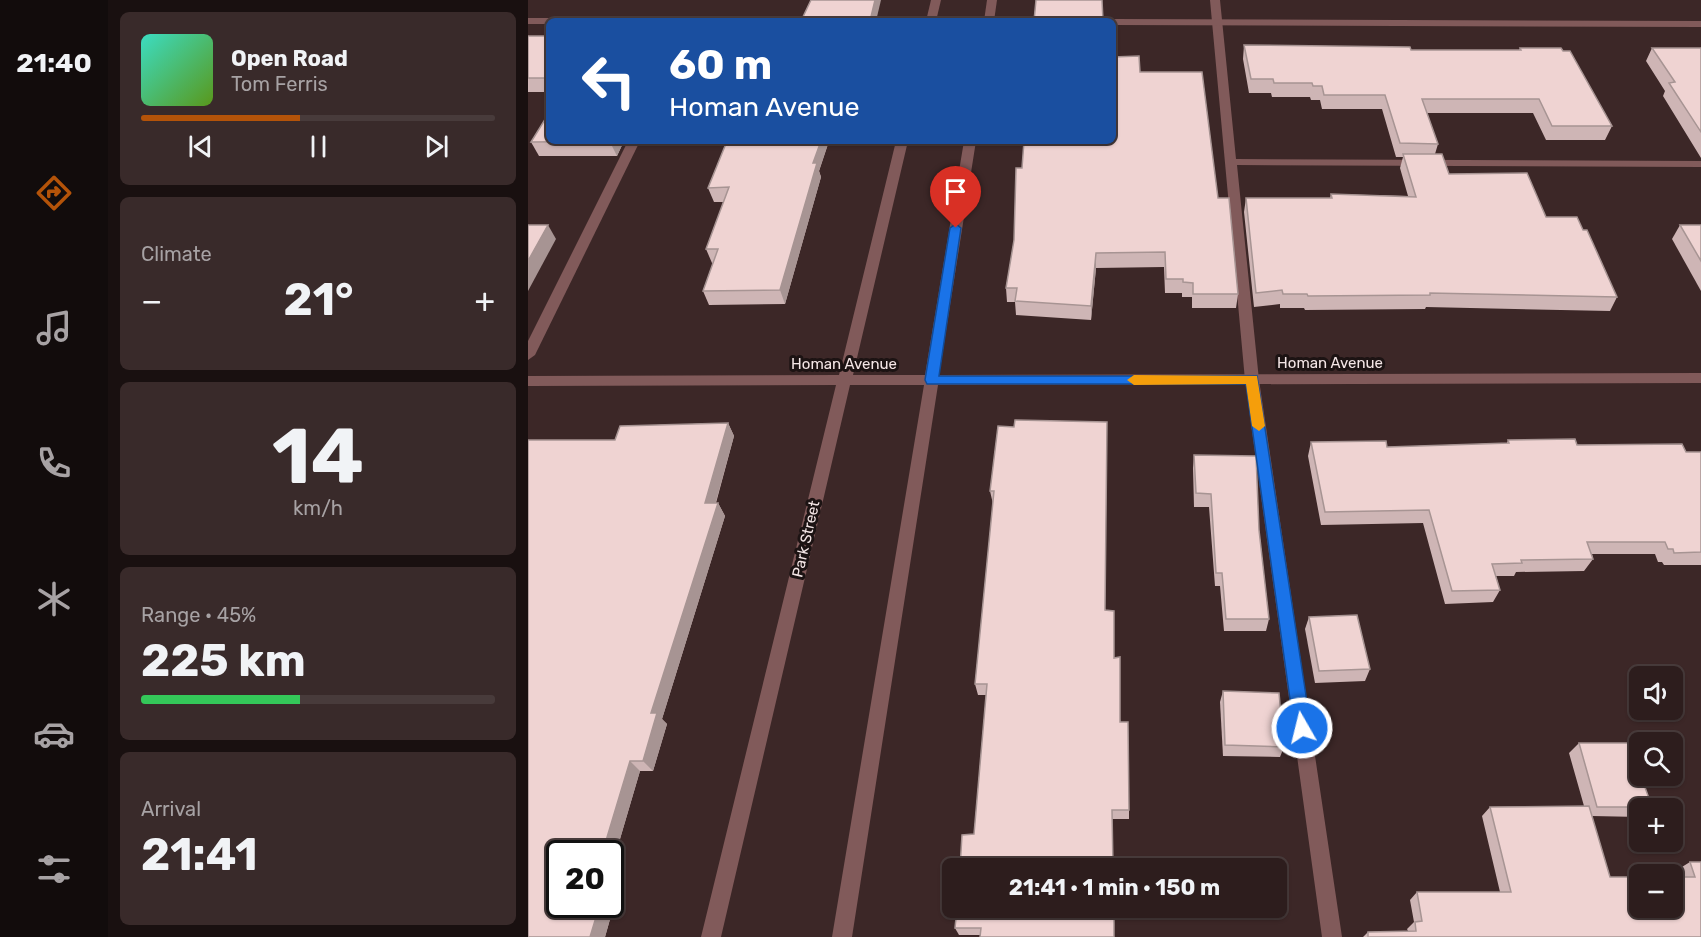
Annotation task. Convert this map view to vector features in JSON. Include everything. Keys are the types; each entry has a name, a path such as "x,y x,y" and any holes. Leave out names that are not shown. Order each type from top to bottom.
{"street":[{"path":"932,18 936,0"},
{"path":"989,18 992,0"},
{"path":"1215,0 1252,380 1332,937"},
{"path":"528,21 546,21"},
{"path":"1116,22 1701,24"},
{"path":"528,355 633,144"},
{"name":"Park Street","path":"711,937 901,144"},
{"path":"842,937 970,144"},
{"path":"1232,162 1701,164"},
{"name":"Homan Avenue","path":"528,381 1701,378"}],"building":[{"path":"811,0 875,0 871,18 802,18"},
{"path":"1036,0 1102,0 1103,18 1034,18"},
{"path":"528,36 546,36 546,78 528,78"},
{"path":"1244,45 1410,47 1411,50 1561,48 1563,51 1570,51 1612,126 1552,126 1539,99 1422,99 1438,144 1400,143 1385,95 1324,95 1322,86 1313,86 1312,83 1274,83 1273,79 1251,79"},
{"path":"1652,48 1701,48 1701,132 1669,83 1675,82"},
{"path":"1139,56 1140,72 1202,72 1218,198 1229,198 1238,294 1193,294 1193,283 1183,282 1183,279 1166,279 1165,252 1096,253 1091,306 1015,301 1017,288 1006,288 1014,240 1016,168 1022,168 1024,144 1116,144 1116,57"},
{"path":"546,118 546,142 531,142"},
{"path":"726,144 820,144 813,163 817,163 780,290 703,291 718,249 706,249 729,187 708,188"},
{"path":"1403,154 1442,154 1449,174 1527,173 1546,217 1577,217 1583,230 1587,230 1617,297 1430,293 1430,295 1308,296 1307,294 1283,294 1282,290 1256,293 1246,198 1332,198 1331,194 1416,197"},
{"path":"528,225 548,225 528,261"},
{"path":"1680,225 1701,225 1701,261"},
{"path":"1015,420 1107,422 1105,610 1114,611 1114,658 1120,657 1120,722 1128,722 1129,810 1112,810 1113,858 961,858 962,835 974,834 987,684 975,684 994,491 990,491 998,426 1014,427"},
{"path":"728,423 705,503 718,503 651,713 657,713 643,761 630,761 606,840 546,840 546,918 596,918 590,937 528,937 528,440 615,440 620,426"},
{"path":"1575,439 1577,445 1682,444 1686,452 1701,452 1701,552 1674,553 1673,549 1668,549 1665,542 1587,542 1593,559 1521,560 1522,563 1492,564 1500,590 1452,591 1429,510 1325,512 1311,442 1386,441 1387,447 1509,443 1508,440"},
{"path":"1194,455 1256,456 1259,530 1269,619 1226,619 1222,573 1216,573 1211,494 1196,493"},
{"path":"1357,615 1370,669 1319,671 1309,617"},
{"path":"1223,691 1279,693 1284,747 1225,745"},
{"path":"1579,743 1629,743 1629,786 1645,786 1649,798 1629,798 1629,807 1597,807"},
{"path":"1589,806 1610,877 1629,877 1629,918 1683,918 1683,877 1695,877 1690,862 1701,862 1701,937 1368,937 1368,932 1416,931 1415,922 1422,921 1417,892 1511,892 1490,807"},
{"path":"956,918 1114,918 1114,937 980,937 981,928 955,928"}],"slow traffic":[{"path":"1134,380 1252,380 1259,426"}],"route":[{"path":"956,228 932,380 1252,380 1302,728"}]}
